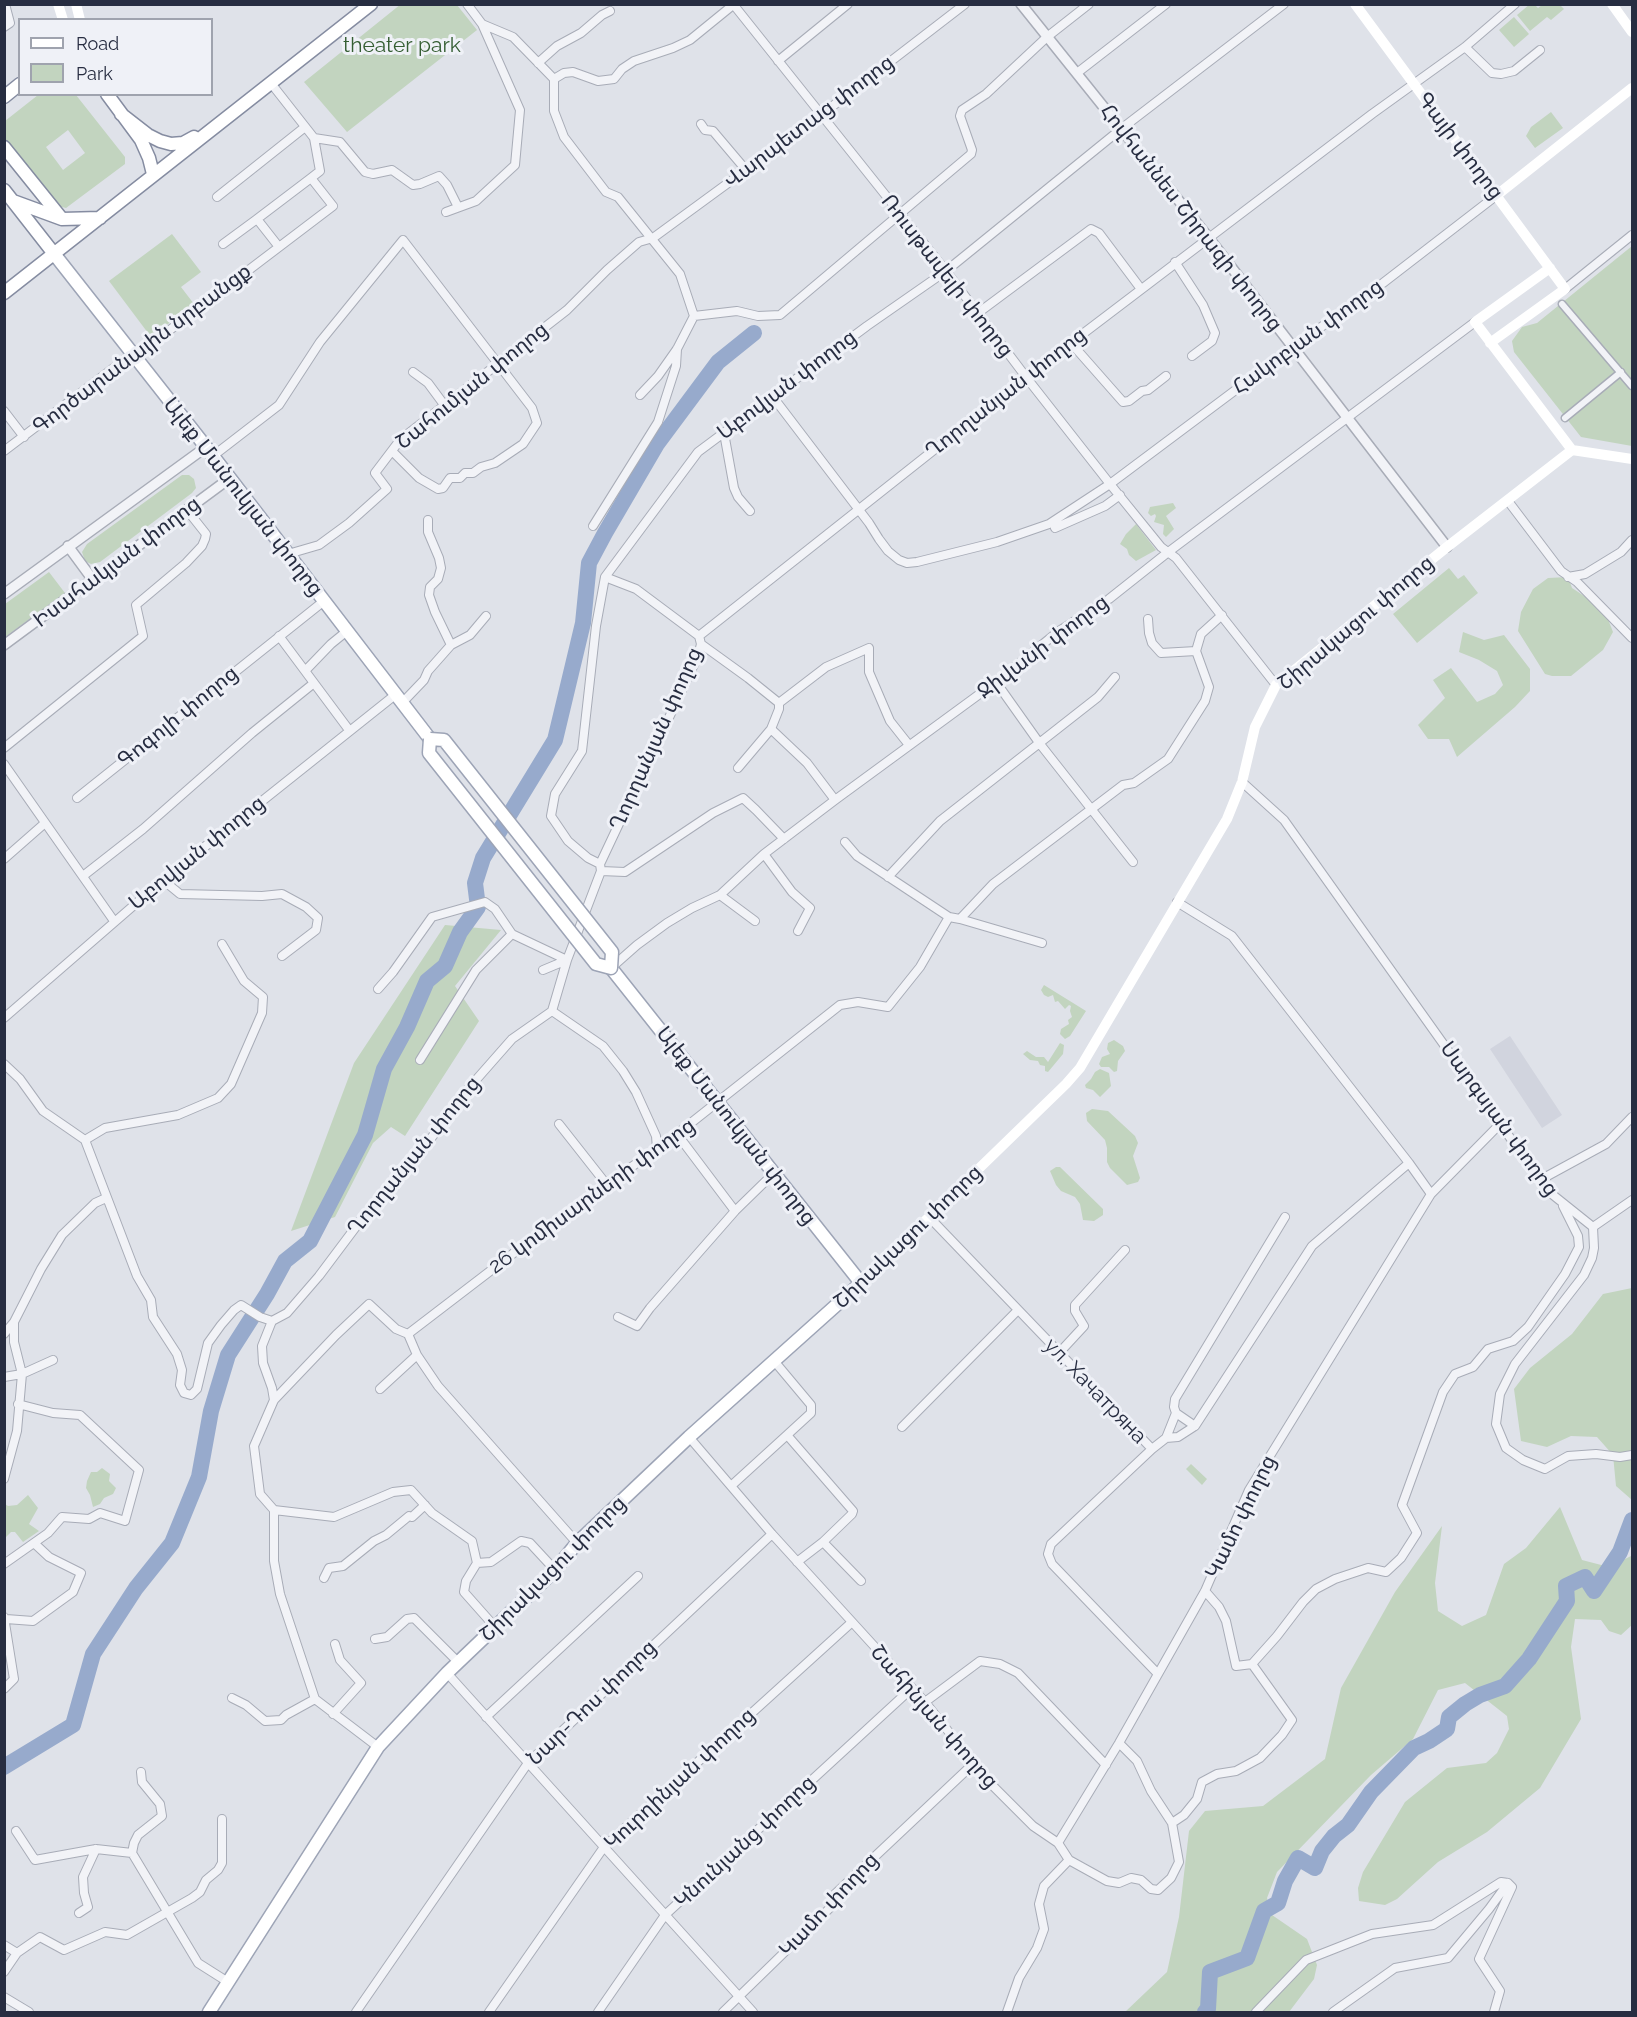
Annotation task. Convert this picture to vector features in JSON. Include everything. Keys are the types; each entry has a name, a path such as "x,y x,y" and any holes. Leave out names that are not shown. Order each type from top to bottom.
{"main road":[{"path":"4,293 371,4"},
{"name":"Գայի փողոց","path":"1355,4 1565,289"},
{"path":"1612,4 1632,32"},
{"path":"4,97 18,86"},
{"name":"Հակոբյան փողոց","path":"1497,195 1632,88"},
{"path":"108,96 141,140 153,174"},
{"path":"121,114 148,135 171,144 183,143 216,125"},
{"path":"4,147 62,219"},
{"name":"Ալեք Մանուկյան փողոց","path":"4,190 230,478 430,739 429,753 596,964 611,968 861,1283"},
{"path":"13,201 62,219 100,218"},
{"path":"68,270 64,259 70,242"},
{"path":"1551,268 1475,322 1572,450 1632,459"},
{"path":"1490,343 1565,289"},
{"name":"Շիրակացու փողոց","path":"209,2013 378,1747 458,1662 555,1570 577,1543 689,1437 861,1283 1080,1068 1227,819 1242,782 1255,728 1276,685 1572,450"},
{"name":"Ալեք Մանուկյան փողոց","path":"430,739 444,740 612,952 611,968"}],"street":[{"path":"4,27 10,23 5,4"},
{"path":"446,212 476,201 515,165 520,110 482,24 467,4"},
{"path":"555,79 564,73 573,72 598,81 614,79 622,69 634,62 690,40 733,4"},
{"name":"Ռուսթավելի փողոց","path":"733,4 946,271 1110,484 1167,553 1176,558 1276,685"},
{"path":"778,61 848,4"},
{"name":"Վարպետաց փողոց","path":"653,238 821,115 965,4"},
{"name":"Հովհաննես Շիրազի փողոց","path":"1021,4 1208,237 1447,547"},
{"path":"694,316 738,311 758,316 780,315 971,154 972,150 960,116 962,110 986,94 1047,37 1089,4"},
{"path":"1077,73 1166,4"},
{"name":"Աբովյան փողոց","path":"600,867 568,841 551,816 555,794 582,751 596,626 605,577 698,452 867,326 946,271 1121,129 1284,4"},
{"name":"Ղորղանյան փողոց","path":"600,867 698,656 700,640 858,508 1175,262 1465,47 1515,4"},
{"path":"538,63 557,46 582,33 610,11"},
{"path":"482,24 513,37 555,79 554,111 564,137 606,192 618,197 680,274 694,316 658,376 640,395"},
{"path":"1465,47 1492,73 1501,74 1514,71 1540,50"},
{"path":"223,244 320,171 314,138 270,82"},
{"path":"700,124 705,130 713,131 746,170"},
{"path":"217,197 305,127"},
{"path":"314,138 340,142 365,172 373,174 392,170 413,185 439,176 447,185 458,207"},
{"name":"Գործարանային նրբանցք","path":"4,451 132,354 154,342 333,206 311,178"},
{"name":"Հակոբյան փողոց","path":"858,508 888,551 907,563 963,551 1049,524 1110,484 1293,347 1383,283 1497,195"},
{"path":"257,219 279,247"},
{"path":"978,314 1091,229 1099,233 1141,289"},
{"path":"1565,289 1632,235"},
{"name":"Շահումյան փողոց","path":"288,554 319,545 349,523 387,489 375,473 400,440 567,310 639,242 653,238"},
{"name":"Իսահակյան փողոց","path":"4,594 68,546 279,405 320,342 404,240 499,364"},
{"path":"1175,262 1203,305 1215,333 1212,342 1192,356"},
{"path":"1562,304 1632,386"},
{"name":"Ջիվանի փողոց","path":"611,968 636,945 667,923 720,895 764,854 835,800 996,682 1059,631 1108,599 1475,322"},
{"path":"1071,343 1123,402 1148,390 1166,376"},
{"path":"593,526 658,422 676,366 676,349"},
{"path":"392,451 419,478 438,489 443,488 450,478 460,478 465,473 473,473 481,467 495,463 522,444 537,423 532,408 499,364"},
{"path":"413,372 428,383 445,406"},
{"path":"1565,418 1621,372"},
{"path":"773,398 858,508"},
{"path":"4,411 24,437"},
{"path":"724,433 734,488 738,497 750,511"},
{"name":"Իսահակյան փողոց","path":"4,645 230,478"},
{"path":"1055,528 1105,507 1120,495"},
{"path":"1508,501 1561,571 1577,582 1632,638"},
{"path":"4,748 143,636 136,608 139,601 186,563 201,546 206,534 187,510"},
{"path":"428,520 428,532 441,568 438,579 430,587 429,595 451,645"},
{"path":"1568,577 1585,574 1621,552 1632,540"},
{"path":"68,546 93,580"},
{"path":"605,577 636,589 779,703"},
{"name":"Գոգոլի փողոց","path":"77,798 324,601"},
{"path":"960,919 993,884 1123,785 1134,783 1168,759 1205,701 1209,687 1196,651 1201,634 1222,615"},
{"name":"Աբովյան փողոց","path":"4,1018 163,880 350,730 424,680 428,671 451,645 470,634 486,616"},
{"path":"1148,619 1152,643 1161,653 1196,651"},
{"path":"305,671 331,644 347,632"},
{"path":"279,636 350,730"},
{"path":"779,703 826,667 868,648 868,672 890,722 909,745"},
{"path":"888,877 940,821 1098,697 1115,677"},
{"path":"996,682 1090,810 1133,862"},
{"path":"83,876 143,829 252,733 314,683"},
{"path":"738,768 771,729 779,703"},
{"path":"771,729 807,763 835,800"},
{"path":"4,764 114,921"},
{"name":"Սարգսյան փողոց","path":"1242,782 1284,819 1548,1191 1562,1205 1593,1227"},
{"path":"657,1149 656,1136 636,1092 623,1071 603,1046 552,1011 567,960 600,867 626,873 713,813 743,798 784,839"},
{"path":"4,859 45,823"},
{"path":"845,842 858,856 949,917 1042,942"},
{"path":"764,854 792,892 810,908 798,931"},
{"path":"163,880 180,894 262,896 282,894 306,907 318,918 316,930 282,956"},
{"path":"720,895 755,921"},
{"path":"378,988 393,972 432,917 485,902 495,909 512,934 567,960"},
{"path":"1177,902 1232,936 1431,1194"},
{"name":"26 կոմիսարների փողոց","path":"408,1334 532,1239 718,1103 840,1005 858,1002 888,1007 920,967 949,917"},
{"path":"420,1060 477,970 512,934"},
{"path":"85,1140 105,1128 178,1115 218,1098 231,1084 262,1013 264,997 244,981 222,944"},
{"path":"543,970 567,960"},
{"name":"Ղորղանյան փողոց","path":"272,1322 287,1312 319,1276 361,1220 423,1149 468,1089 512,1039 552,1011"},
{"path":"4,1064 20,1079 43,1112 85,1140 137,1276 151,1300 153,1317 177,1354 182,1370 180,1385 184,1393 191,1395 197,1389 208,1343 221,1324 241,1305 272,1322 262,1346 263,1363 274,1400"},
{"path":"1540,1180 1606,1144 1632,1117"},
{"name":"Կամո փողոց","path":"1058,1843 1119,1743 1205,1591 1249,1490 1431,1194 1501,1123"},
{"path":"559,1124 608,1185"},
{"path":"677,1134 735,1211"},
{"path":"1166,1437 1178,1437 1195,1426 1312,1246 1409,1163"},
{"path":"618,1317 637,1326 735,1211 774,1173"},
{"path":"4,1334 14,1322 41,1269 62,1235 95,1203 106,1198"},
{"path":"1632,1200 1593,1227 1594,1248 1584,1275 1515,1364 1500,1394 1496,1424 1506,1448 1523,1460 1545,1469 1568,1456 1596,1454 1620,1457 1632,1455"},
{"path":"1205,1591 1220,1607 1226,1621 1236,1666 1252,1664 1303,1602 1316,1590 1335,1579 1368,1568 1386,1572 1401,1558 1417,1533 1402,1505 1443,1392 1455,1374 1473,1367 1488,1349 1513,1341 1528,1327 1565,1274 1579,1247 1578,1236 1562,1205"},
{"name":"ул. Хачатряна","path":"929,1217 1152,1449 1051,1544 1048,1554 1052,1564 1158,1674"},
{"path":"1152,1449 1166,1437 1176,1413 1175,1399 1285,1217"},
{"path":"1059,1353 1084,1326 1075,1311 1075,1305 1125,1250"},
{"path":"378,1747 315,1699 280,1594 274,1561 274,1510 260,1494 254,1446 274,1400 336,1335 369,1304 396,1329 408,1334 417,1355 438,1386 577,1543"},
{"path":"902,1427 1017,1311"},
{"path":"4,1479 17,1431 22,1374 14,1342 14,1322"},
{"path":"380,1389 417,1355"},
{"path":"4,1377 22,1374 53,1360"},
{"path":"731,1486 811,1413 811,1405 775,1362"},
{"path":"4,1564 48,1533 62,1517 89,1519 100,1513 125,1521 139,1470 80,1415 53,1413 18,1404"},
{"path":"1176,1413 1195,1426"},
{"path":"787,1435 854,1511 823,1542 797,1562"},
{"name":"Շահինյան փողոց","path":"689,1437 851,1623 925,1702 964,1751 972,1765 1033,1826 1058,1843 1070,1860 1107,1881 1119,1883 1131,1878 1141,1880 1151,1889 1158,1890 1172,1878 1179,1862 1172,1823"},
{"path":"274,1510 334,1517 393,1492 411,1490 432,1513 472,1541 477,1563 466,1581 464,1592 495,1627"},
{"path":"324,1578 329,1568 343,1566 409,1516 412,1517 425,1505"},
{"name":"Նար-Դոս փողոց","path":"356,2013 528,1763 772,1534"},
{"path":"477,1563 491,1562 521,1541 530,1543 555,1570"},
{"path":"823,1542 861,1581"},
{"path":"4,1689 14,1679 5,1618 33,1621 73,1592 81,1573 49,1557 34,1543"},
{"path":"486,1717 638,1576"},
{"path":"375,1639 387,1637 407,1619 414,1618 458,1662"},
{"name":"Կուրղինյան փողոց","path":"489,2013 604,1847 851,1623"},
{"path":"333,1714 361,1683 340,1660 335,1644"},
{"path":"925,1702 980,1661 1000,1664 1018,1673 1106,1765"},
{"path":"1119,1743 1137,1761 1151,1791 1172,1823 1184,1815 1197,1799 1202,1782 1217,1774 1236,1771 1260,1758 1282,1735 1292,1720 1252,1664"},
{"path":"447,1673 753,2013"},
{"name":"Կնունյանց փողոց","path":"598,2013 665,1915 912,1688"},
{"path":"231,1698 246,1705 263,1725 281,1720 315,1699"},
{"name":"Կամո փողոց","path":"723,2013 834,1904 834,1895 972,1765"},
{"path":"141,1772 142,1782 160,1804 162,1816 138,1835 132,1852 198,1963 228,1982"},
{"path":"4,1971 17,1953 40,1937 64,1950 105,1932 127,1935 200,1892 206,1880 218,1870 222,1863 222,1819"},
{"path":"16,1831 35,1860 96,1849 132,1852"},
{"path":"79,1913 88,1907 83,1877 96,1849"},
{"path":"1007,2013 1019,1978 1037,1948 1044,1929 1039,1904 1044,1886 1070,1860"},
{"path":"1256,2013 1306,1960 1372,1934 1432,1925 1501,1882 1508,1883 1512,1887 1479,1959 1500,1991 1494,2013"},
{"path":"1334,2013 1395,1968 1448,1958 1508,1883"},
{"path":"4,1945 17,1953"},
{"path":"4,1997 28,2013"}],"shaded area":[{"path":"1510,1036 1562,1115 1542,1128 1490,1049"}],"green space":[{"name":"theater park","path":"401,4 457,5 477,30 347,132 304,82"},
{"path":"1530,4 1538,8 1542,5 1560,5 1564,9 1551,20 1547,17 1530,31 1517,15"},
{"path":"1514,17 1529,34 1514,47 1499,30"},
{"path":"37,96 77,96 125,157 125,164 66,208 50,204 5,144 5,121","holes":["68,130 85,153 63,170 46,147"]},
{"path":"1551,112 1563,128 1535,148 1526,136 1531,127"},
{"path":"172,234 201,272 181,287 194,304 151,337 109,281"},
{"path":"1632,246 1632,446 1581,437 1514,352 1512,341 1522,327 1537,323"},
{"path":"182,475 189,475 194,479 196,488 192,493 100,562 91,564 85,561 82,552 87,544"},
{"path":"1173,503 1176,508 1166,516 1174,529 1166,537 1163,534 1164,525 1154,522 1155,514 1151,516 1148,513 1150,507"},
{"path":"1136,524 1156,550 1136,561 1120,544"},
{"path":"1449,568 1458,579 1464,575 1478,593 1417,643 1393,614"},
{"path":"49,572 65,593 5,637 5,604"},
{"path":"1568,577 1572,588 1604,609 1613,632 1603,650 1571,676 1552,676 1545,674 1518,631 1521,612 1533,589 1548,578"},
{"path":"1463,632 1484,640 1504,635 1530,669 1530,691 1515,707 1457,757 1449,739 1428,739 1418,725 1445,698 1433,680 1451,668 1477,702 1495,694 1503,685 1497,671 1459,652"},
{"path":"445,925 501,930 455,986 479,1021 405,1136 391,1127 373,1143 335,1217 291,1231 354,1063"},
{"path":"1044,985 1086,1011 1070,1036 1065,1039 1060,1034 1061,1029 1069,1024 1068,1020 1072,1017 1071,1006 1065,1009 1058,1001 1055,1002 1053,995 1048,997 1044,995 1041,990"},
{"path":"1114,1040 1123,1046 1125,1051 1118,1061 1117,1071 1114,1072 1109,1067 1101,1067 1099,1064 1102,1057 1110,1054 1107,1049 1108,1043"},
{"path":"1060,1043 1064,1045 1063,1054 1048,1072 1045,1071 1045,1066 1040,1065 1038,1061 1030,1060 1023,1054 1027,1051 1036,1057 1044,1057 1048,1062"},
{"path":"1100,1069 1109,1073 1111,1086 1100,1097 1085,1085"},
{"path":"1092,1109 1108,1111 1135,1136 1138,1143 1133,1156 1140,1178 1138,1182 1127,1185 1110,1168 1107,1162 1105,1140 1087,1121 1086,1113"},
{"path":"1060,1167 1103,1209 1103,1215 1094,1221 1083,1220 1080,1204 1075,1197 1061,1191 1056,1185 1050,1171"},
{"path":"1632,1288 1632,1500 1616,1486 1613,1455 1597,1437 1571,1436 1547,1447 1521,1441 1514,1389 1530,1368 1572,1334 1603,1294"},
{"path":"1191,1464 1207,1479 1202,1485 1186,1469"},
{"path":"102,1468 110,1474 109,1481 116,1488 113,1494 93,1507 86,1488 87,1481 91,1472 97,1472"},
{"path":"28,1495 38,1508 29,1524 39,1531 23,1542 15,1532 11,1532 5,1538 5,1504 17,1505"},
{"path":"1560,1507 1582,1560 1609,1567 1631,1556 1632,1552 1632,1625 1621,1635 1609,1631 1601,1620 1575,1619 1571,1647 1581,1719 1540,1788 1487,1832 1438,1862 1397,1899 1385,1905 1359,1901 1358,1888 1363,1872 1405,1802 1447,1768 1486,1763 1497,1753 1509,1729 1507,1716 1465,1683 1438,1690 1413,1739 1371,1775 1277,1872 1267,1898 1272,1915 1307,1939 1317,1965 1314,1979 1289,2012 1125,2012 1167,1972 1179,1917 1189,1831 1205,1811 1263,1806 1325,1759 1341,1688 1395,1592 1442,1526 1435,1583 1438,1611 1462,1626 1486,1615 1504,1564 1526,1548"}],"waterway":[{"path":"4,1767 73,1725 93,1654 136,1588 172,1543 199,1477 211,1411 228,1355 285,1261 310,1241 365,1135 384,1069 407,1027 427,981 445,966 460,932 478,907 475,883 483,858 555,740 583,623 589,563 657,444 718,362 754,333"},
{"path":"1205,2012 1208,2009 1210,1972 1247,1958 1264,1911 1278,1903 1285,1881 1298,1858 1315,1868 1322,1851 1334,1836 1348,1825 1371,1792 1414,1748 1447,1729 1449,1717 1465,1704 1480,1695 1505,1686 1529,1659 1567,1601 1566,1586 1585,1577 1594,1591 1620,1552 1632,1520"}]}
